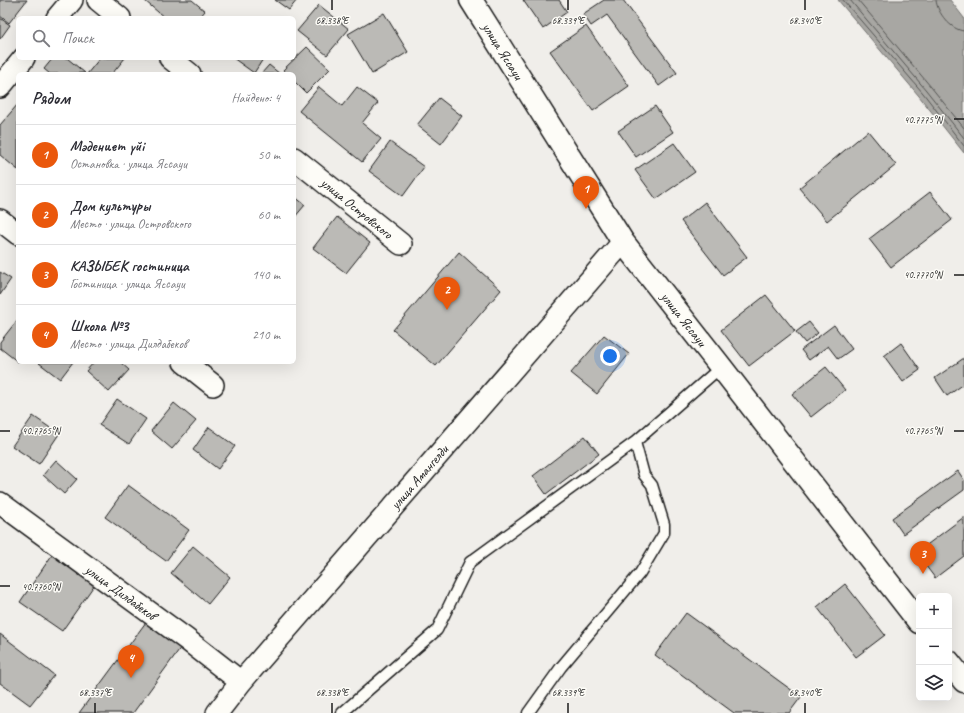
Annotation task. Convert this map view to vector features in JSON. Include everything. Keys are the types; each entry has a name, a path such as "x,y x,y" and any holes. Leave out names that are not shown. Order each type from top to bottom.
{"street":[{"path":"59,16 72,0"},
{"path":"98,0 118,16"},
{"name":"улица Яссауи","path":"471,0 623,242 722,367 916,618"},
{"path":"0,86 22,60"},
{"path":"172,60 188,72"},
{"name":"улица Островского","path":"296,160 401,244"},
{"path":"0,220 16,232"},
{"name":"улица Амангелди","path":"216,713 241,682 623,242"},
{"path":"187,364 213,385"},
{"name":"улица Дилдабеков","path":"0,503 186,639 241,682"},
{"path":"951,665 964,681"}],"lane":[{"path":"342,713 437,630 470,562 635,442 722,367"},
{"path":"528,713 561,667 640,573 664,533 664,524 652,485 644,475 635,442"}],"water":[{"path":"838,0 950,0 964,18 964,153 919,96"}],"building":[{"path":"0,0 27,0 9,23 0,16"},
{"path":"192,0 205,11 201,16 163,16 145,1"},
{"path":"275,0 297,0 289,10"},
{"path":"523,0 559,0 567,12 543,29"},
{"path":"604,0 623,0 677,73 659,86 607,15 591,26 583,14"},
{"path":"319,5 349,29 327,55 297,31"},
{"path":"384,13 408,52 372,74 348,34"},
{"path":"0,18 10,25 0,39"},
{"path":"586,26 629,86 593,111 550,51"},
{"path":"307,47 330,69 306,93 296,83 296,72 285,72 283,70 293,60 296,60 296,58"},
{"path":"51,60 69,60 84,72 48,72 44,69"},
{"path":"98,60 123,60 114,72 89,72"},
{"path":"236,60 262,60 255,72"},
{"path":"269,65 278,72 263,72"},
{"path":"319,87 342,106 357,87 378,103 362,123 381,139 362,162 299,111"},
{"path":"439,98 462,116 441,144 417,125"},
{"path":"16,106 16,168 0,155 0,125"},
{"path":"655,106 673,132 636,157 618,131"},
{"path":"868,131 896,165 827,221 799,188"},
{"path":"390,142 424,167 403,196 369,171"},
{"path":"674,143 695,172 656,199 635,170"},
{"path":"930,192 952,220 891,267 869,239"},
{"path":"296,198 305,205 296,216"},
{"path":"705,202 747,257 723,275 681,221"},
{"path":"337,217 370,243 346,273 313,248"},
{"path":"459,252 501,290 436,366 393,330"},
{"path":"0,272 11,279 0,295"},
{"path":"766,295 795,331 749,366 721,330"},
{"path":"16,322 16,360 0,348 0,342"},
{"path":"809,322 818,333 805,343 796,332"},
{"path":"834,325 852,349 838,359 828,346 809,360 801,350"},
{"path":"604,335 629,354 597,394 571,373"},
{"path":"901,343 920,370 903,382 884,356"},
{"path":"964,358 964,384 947,396 935,378"},
{"path":"40,364 71,364 60,379"},
{"path":"92,364 122,364 129,370 109,392 86,371"},
{"path":"826,367 845,390 811,417 792,394"},
{"path":"117,399 146,419 129,444 99,425"},
{"path":"174,403 196,421 172,449 151,431"},
{"path":"33,416 59,434 39,464 12,446"},
{"path":"209,427 235,446 218,469 193,450"},
{"path":"585,436 599,454 546,494 533,476"},
{"path":"56,460 77,479 64,494 43,475"},
{"path":"958,471 964,480 964,490 903,534 892,518"},
{"path":"128,485 189,530 166,561 105,517"},
{"path":"964,517 964,556 935,578 916,553"},
{"path":"193,546 230,577 208,604 171,573"},
{"path":"52,555 95,584 62,631 20,602"},
{"path":"845,584 885,635 856,657 817,607"},
{"path":"686,613 801,697 789,713 734,713 655,655"},
{"path":"149,618 184,643 133,713 79,713"},
{"path":"0,634 54,675 30,705 0,683"}],"place":[{"name":"Мәдениет үйі","path":"586,209"},
{"name":"Дом культуры","path":"447,310"},
{"name":"КАЗЫБЕК гостиница","path":"923,574"},
{"name":"Школа №3","path":"131,678"}]}
